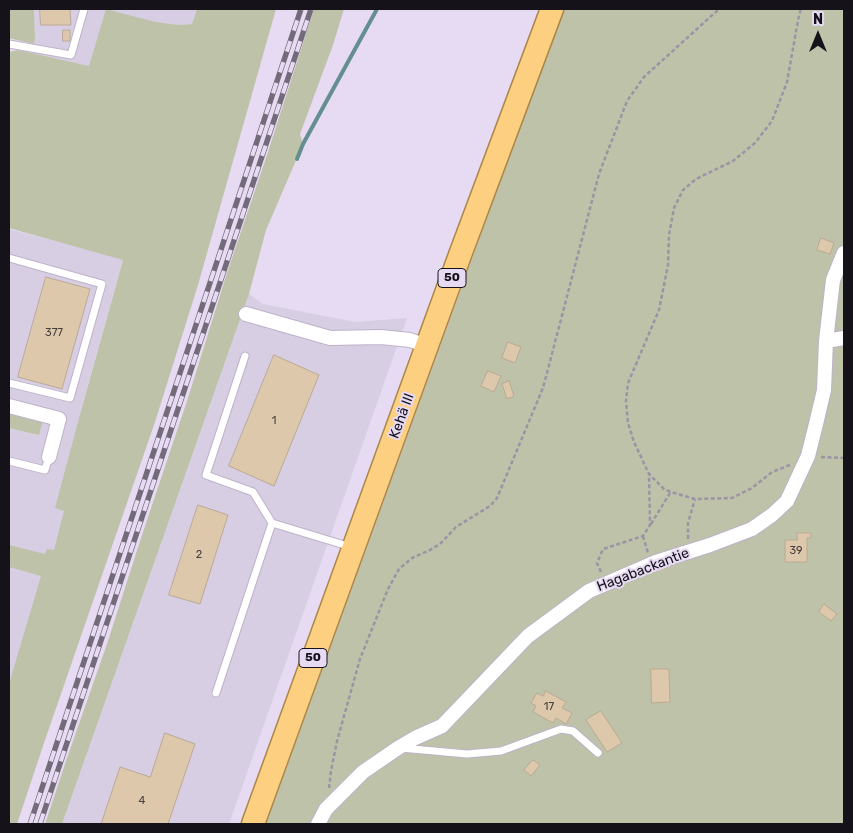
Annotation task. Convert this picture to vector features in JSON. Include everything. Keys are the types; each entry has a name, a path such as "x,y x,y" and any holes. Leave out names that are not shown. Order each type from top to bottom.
{"highway":[{"name":"Kehä III","path":"253,824 552,9"}],"street":[{"name":"Hagabackantie","path":"318,824 326,809 363,772 415,738 442,726 528,636 589,591 656,562 720,542 752,529 787,502 807,458 824,390 826,340 833,280 844,253"},
{"path":"246,314 330,338 410,340 427,346"},
{"path":"826,340 844,338"},
{"path":"9,406 59,419 49,457"}],"lane":[{"path":"9,44 70,54 84,9"},
{"path":"9,258 102,284 70,398 9,383"},
{"path":"245,356 206,475 253,492 272,523 354,548"},
{"path":"9,461 45,470 49,457"},
{"path":"216,693 272,523"},
{"path":"398,748 467,754 501,751 561,730 573,731 598,752"}],"path":[{"path":"326,809 337,741 360,659 391,582 399,569 412,558 440,544 456,527 490,506 497,498 543,388 599,174 627,101 644,77 719,9"},
{"path":"801,9 787,82 772,121 755,143 733,161 696,179 683,190 674,208 669,235 668,265 659,310 628,383 626,401 628,423 634,442 649,474 671,492 695,499 732,498 752,488 772,472 807,458 844,458"},
{"path":"649,474 650,525"},
{"path":"606,583 597,563 602,549 643,536 671,492"},
{"path":"688,552 688,523 695,499"},
{"path":"643,536 648,555 656,562"}],"shaded area":[{"path":"34,9 197,9 192,24 168,24 89,66 32,54 35,39"},
{"path":"9,229 123,259 80,413 131,426 9,732"},
{"path":"249,294 263,304 355,322 407,318 229,824 62,824"}],"green space":[{"path":"9,9 34,9 34,44 9,38"},
{"path":"106,9 149,20 182,25 192,24 197,9 276,9 198,285 155,422 17,824 9,824 9,684 41,576 9,567 9,545 45,554 47,549 54,550 64,511 55,508 123,260 9,228 9,52 18,50 89,66"},
{"path":"314,9 344,9 333,45 300,134 303,144 266,230 249,294 62,824 45,824 107,644"},
{"path":"563,9 844,9 844,824 266,824"},
{"path":"9,411 43,420 39,435 9,428"}],"building":[{"path":"40,9 70,9 71,25 41,25"},
{"path":"63,30 70,30 70,41 63,41"},
{"path":"821,238 834,243 830,254 817,250"},
{"path":"46,277 90,289 62,389 18,377"},
{"path":"508,342 521,347 515,363 502,358"},
{"path":"274,355 319,375 274,486 229,466"},
{"path":"488,371 501,376 494,392 481,386"},
{"path":"509,381 514,396 507,399 502,384"},
{"path":"198,505 228,515 200,604 169,595"},
{"path":"797,533 811,533 811,538 807,538 807,562 785,562 785,540 797,540"},
{"path":"824,604 837,614 831,621 819,612"},
{"path":"651,669 669,669 670,702 652,703"},
{"path":"546,691 566,702 562,708 572,713 566,724 556,718 553,723 533,712 536,706 531,703 537,693 543,696"},
{"path":"601,711 622,743 607,752 586,720"},
{"path":"165,733 195,744 168,824 101,824 120,767 150,777"},
{"path":"533,760 540,765 531,776 524,770"}],"waterway":[{"path":"297,159 303,144 377,9"}],"railway":[{"path":"30,824 301,9"},
{"path":"40,824 311,9"}]}
